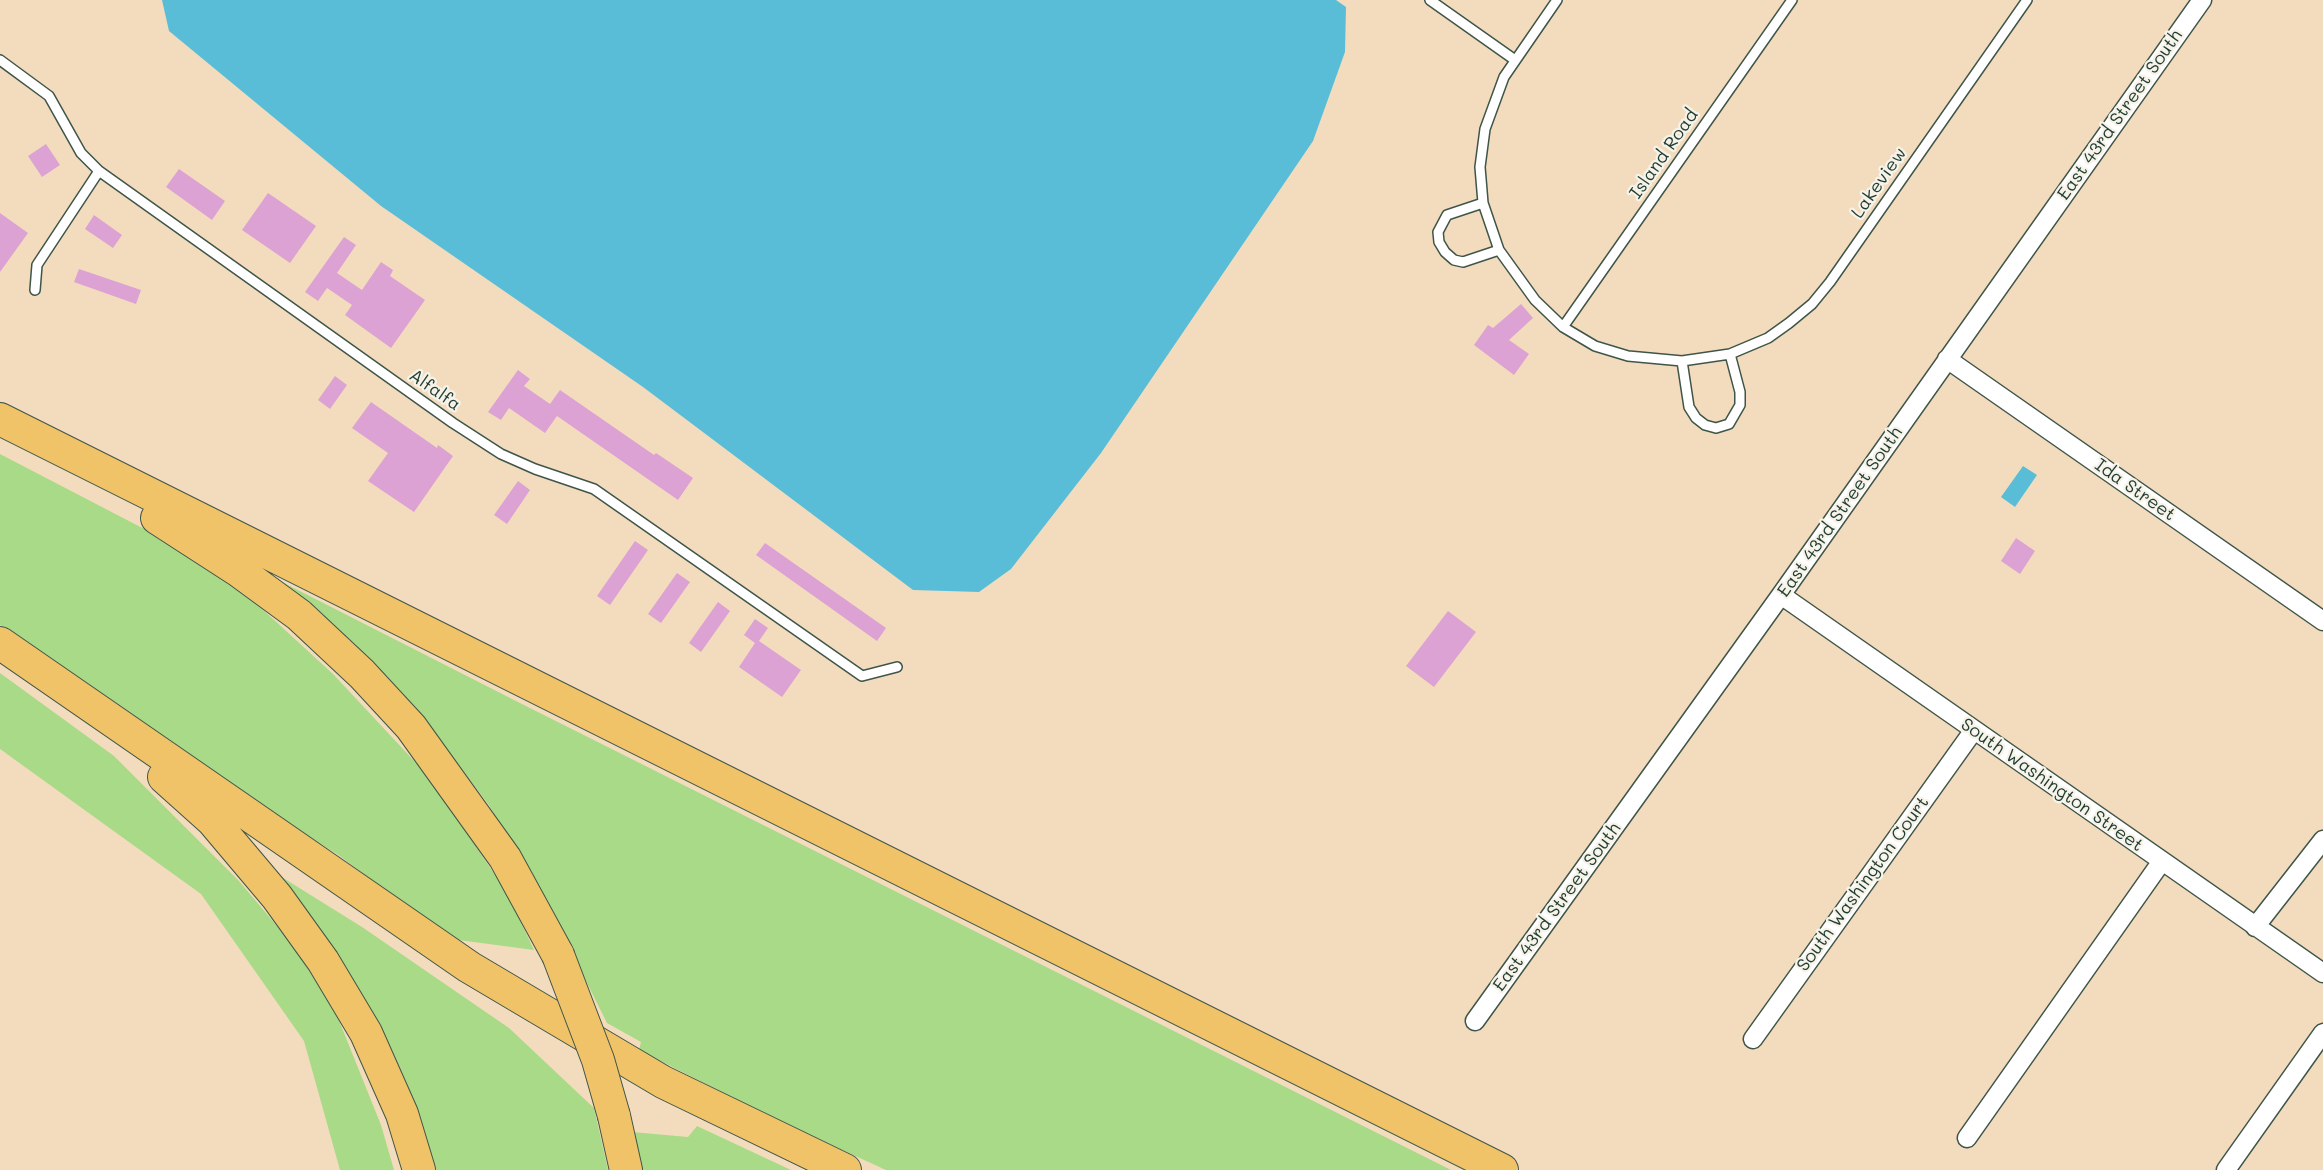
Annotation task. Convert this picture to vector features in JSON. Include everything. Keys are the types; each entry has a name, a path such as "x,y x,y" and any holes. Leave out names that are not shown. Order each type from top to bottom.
{"highway":[{"path":"0,419 1502,1170"},
{"path":"0,432 176,529 298,615 411,727 457,788 505,858 558,955 598,1060 626,1170"},
{"path":"0,643 470,967 663,1082 845,1170"},
{"path":"56,681 212,820 277,897 322,962 366,1033 402,1114 419,1170"}],"street":[{"name":"East 43rd Street South","path":"1475,1022 1781,595 2202,0"},
{"name":"Ida Street","path":"1947,359 2323,621"},
{"name":"South Washington Street","path":"1781,595 2323,974"},
{"name":"South Washington Court","path":"1753,1039 1974,730"},
{"path":"2255,927 2323,840"},
{"path":"1967,1138 2162,861"},
{"path":"2226,1170 2323,1033"}],"lane":[{"path":"1430,0 1515,60"},
{"name":"Lakeview","path":"1557,0 1504,77 1485,129 1480,167 1483,202 1499,250 1534,300 1563,327 1595,346 1628,356 1682,361 1730,354 1768,338 1812,304 1830,282 2027,0"},
{"name":"Island Road","path":"1563,327 1792,0"},
{"name":"Alfalfa","path":"0,60 49,96 81,153 99,171 423,402 501,454 535,469 594,489 862,676 897,667"},
{"path":"35,290 37,265 99,171"},
{"path":"1483,202 1448,215 1438,232 1439,242 1454,260 1463,262 1499,250"},
{"path":"1682,361 1689,406 1696,418 1705,425 1716,428 1729,424 1740,405 1740,392 1730,354"}],"green space":[{"path":"0,454 177,546 248,596 333,674 432,780 507,893 534,950 451,939 337,854 273,814 0,625"},
{"path":"284,583 1451,1170 886,1170 781,1122 639,1050 641,1042 607,1023 534,877 488,804 447,749 390,688 282,589"},
{"path":"0,673 114,756 239,881 298,951 338,1018 381,1125 394,1170 340,1170 304,1041 201,894 0,749"},
{"path":"272,871 362,927 509,1028 594,1108 608,1170 430,1170"},
{"path":"697,1126 791,1170 642,1170 632,1132 688,1137"}],"water":[{"path":"162,0 1336,0 1346,7 1345,52 1313,141 1101,453 1011,569 979,592 913,590 643,387 381,206 169,31"},
{"path":"2023,466 2037,475 2015,507 2001,497"}],"building":[{"path":"46,144 60,165 42,177 28,156"},
{"path":"179,169 225,201 212,220 166,187"},
{"path":"268,193 316,226 290,263 242,230"},
{"path":"0,213 28,233 0,272"},
{"path":"94,215 122,235 113,248 85,229"},
{"path":"344,237 356,245 337,273 362,290 381,262 393,270 390,276 425,300 391,348 345,315 352,305 327,288 318,301 305,292"},
{"path":"79,269 141,290 136,304 74,282"},
{"path":"1521,304 1533,318 1509,340 1529,354 1514,375 1474,345 1488,325 1493,328"},
{"path":"518,370 530,379 524,386 550,404 560,390 654,455 656,453 693,478 678,500 557,416 545,433 509,408 501,420 488,412"},
{"path":"335,376 347,385 330,409 318,400"},
{"path":"371,402 437,448 438,445 453,456 414,512 368,481 388,453 352,428"},
{"path":"518,481 530,490 507,524 494,515"},
{"path":"2016,538 2035,551 2020,574 2001,561"},
{"path":"635,541 648,550 610,605 597,596"},
{"path":"765,543 886,628 877,641 756,555"},
{"path":"677,573 690,582 661,623 648,614"},
{"path":"718,602 730,611 701,652 689,643"},
{"path":"1448,611 1476,632 1434,687 1406,666"},
{"path":"755,619 768,628 759,641 801,670 782,697 739,667 755,643 744,635"}]}
